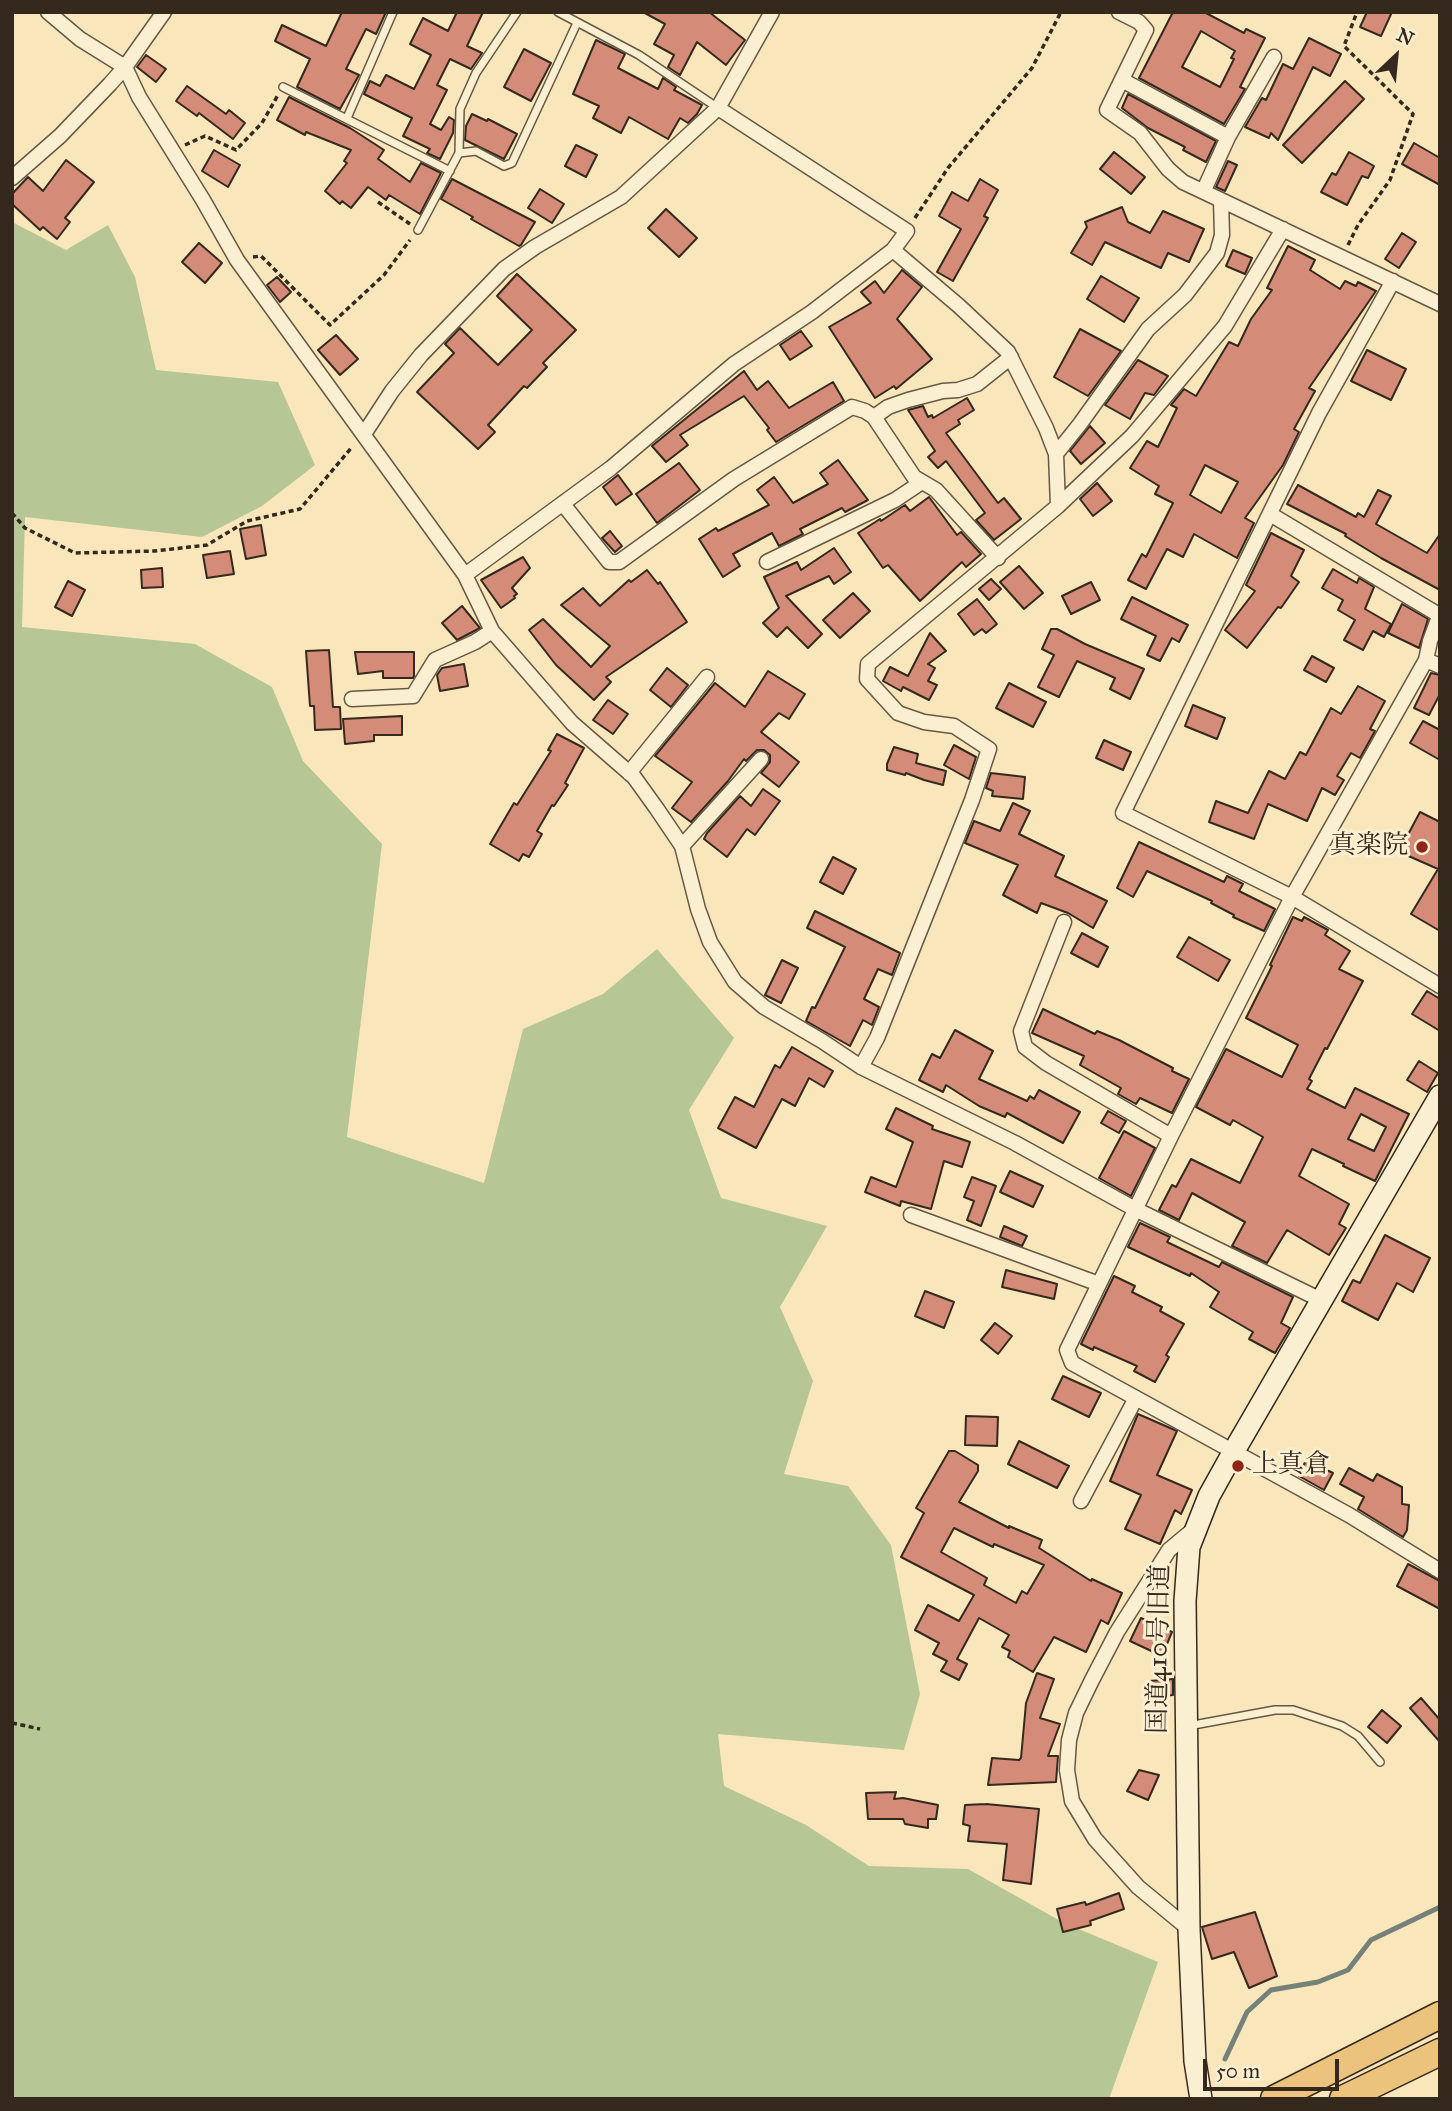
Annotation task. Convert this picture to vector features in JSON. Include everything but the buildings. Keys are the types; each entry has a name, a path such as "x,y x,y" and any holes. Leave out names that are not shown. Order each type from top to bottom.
{"highway":[{"path":"1274,2099 1440,2015"},
{"path":"1343,2099 1440,2052"}],"street":[{"path":"48,12 80,38 125,67 139,97 237,260 465,575 492,631 572,723 629,773 682,846 698,909 710,942 734,982 764,1007 861,1067 1015,1143 1135,1209 1321,1300"},
{"path":"12,178 60,136 125,67 163,12"},
{"path":"364,434 392,391 421,355 505,269 535,247 621,197 718,108 772,12"},
{"path":"1119,12 1139,22 1146,30 1107,110 1140,133 1155,154 1183,182 1440,304"},
{"path":"1203,190 1228,136 1274,57"},
{"path":"1122,79 1228,136"},
{"path":"465,575 611,468 734,363 812,313 893,250 907,231 718,108"},
{"path":"1056,453 1148,329 1185,295 1217,253 1222,235 1221,200"},
{"path":"861,1067 877,1038 957,838 989,749 954,726 924,722 898,713 867,679 868,664 998,558 1132,436 1225,326 1283,229"},
{"path":"893,250 1008,352 1056,453 1058,506"},
{"path":"1393,281 1319,413 1123,813 1292,897 1440,986"},
{"path":"874,417 888,407 908,400 977,384 1011,357"},
{"path":"562,504 609,562 619,562 734,479 852,407 874,417 914,477 936,489 998,558"},
{"path":"767,562 895,500 922,482"},
{"path":"1270,514 1440,614 1430,641 1433,663 1292,897 1067,1350 1072,1363 1349,1515 1440,1571"},
{"path":"352,699 413,696 435,660 492,631"},
{"path":"629,773 707,677"},
{"path":"682,846 761,759"},
{"path":"1064,922 1021,1031 1024,1047 1046,1063 1171,1136"},
{"name":"国道410号旧道","path":"1201,2099 1195,2061 1189,1929 1185,1601 1189,1547 1209,1496 1234,1451 1440,1096"},
{"path":"911,1215 1099,1284"},
{"path":"1081,1501 1136,1398"},
{"path":"1189,1929 1138,1887 1094,1839 1072,1801 1067,1770 1069,1740 1076,1713 1117,1632 1169,1550 1196,1527"}],"lane":[{"path":"347,118 393,12"},
{"path":"418,230 460,153 460,109 476,73 517,12"},
{"path":"558,12 639,55 718,108"},
{"path":"460,153 476,151 504,166 512,163 577,23"},
{"path":"283,88 450,171"},
{"path":"1187,1726 1275,1710 1293,1710 1342,1726 1358,1737 1380,1762"}],"path":[{"path":"907,231 948,168 1032,68 1061,12"},
{"path":"1343,257 1358,225 1390,180 1413,114 1344,46 1357,12"},
{"path":"172,151 205,136 236,150 262,123 283,88"},
{"path":"237,260 261,256 331,325 384,275 418,230 378,202"},
{"path":"12,513 25,527 75,553 142,552 207,545 247,520 300,509 364,434"},
{"path":"12,1723 40,1729"}],"green space":[{"path":"12,222 66,250 108,225 135,277 156,370 278,382 315,465 262,506 202,537 25,517 22,627 195,644 272,687 303,761 382,844 347,1137 484,1183 523,1029 603,994 657,949 734,1038 689,1110 721,1198 827,1226 780,1307 813,1381 784,1474 848,1486 891,1545 920,1694 904,1750 718,1734 724,1786 806,1825 869,1866 968,1869 1064,1923 1158,1962 1109,2099 12,2099"}],"waterway":[{"path":"1225,2059 1247,2012 1271,1990 1318,1982 1348,1970 1371,1940 1440,1907"}],"place":[{"name":"真楽院","path":"1422,847"},
{"name":"上真倉","path":"1238,1466"}]}
